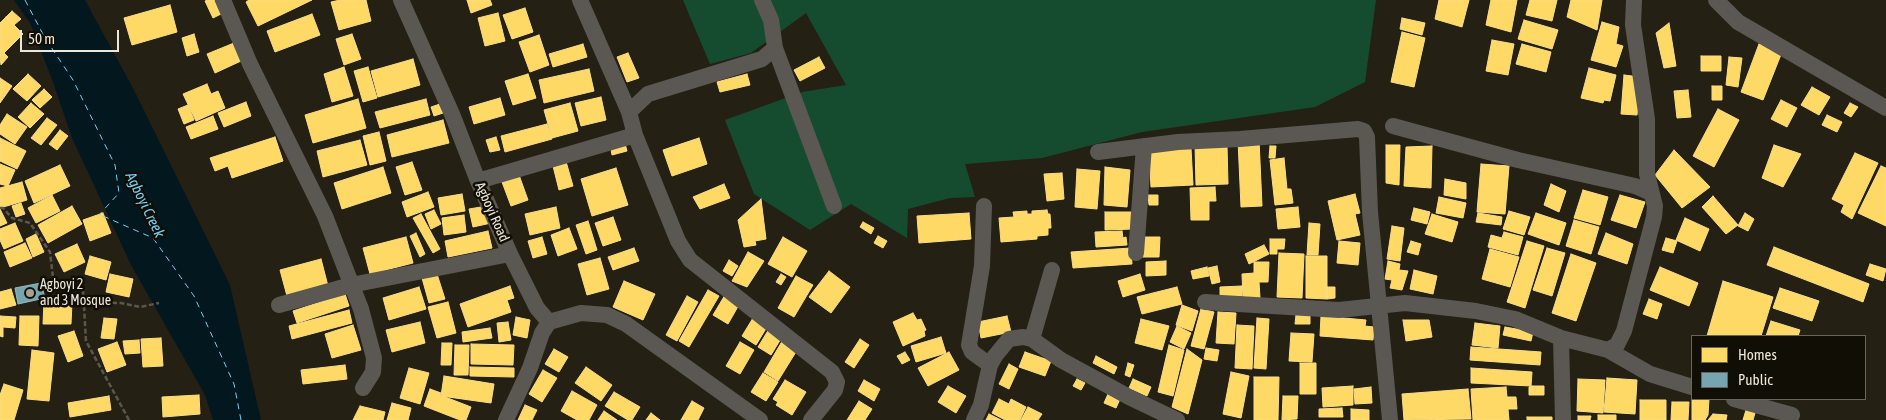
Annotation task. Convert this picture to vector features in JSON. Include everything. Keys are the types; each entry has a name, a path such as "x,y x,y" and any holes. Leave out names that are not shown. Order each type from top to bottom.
{"street":[{"path":"223,0 250,64 324,216 351,285 366,327 374,358 373,372 364,388"},
{"name":"Agboyi Road","path":"400,0 452,114 478,182 510,254 537,308 549,322"},
{"path":"580,0 629,112 635,135 678,241 690,260 832,372 837,382 835,390 811,420"},
{"path":"762,0 771,20 775,48 834,206"},
{"path":"1608,350 1617,345 1624,331 1654,217 1647,174 1647,119 1634,25 1634,0"},
{"path":"1716,0 1738,22 1886,108"},
{"path":"629,112 648,94 762,59 775,48"},
{"path":"1393,126 1518,160 1635,186 1651,193"},
{"path":"1098,152 1144,146 1358,129 1364,131 1367,137 1370,212 1390,420"},
{"path":"478,182 635,135"},
{"path":"1136,253 1144,146"},
{"path":"984,206 982,266 969,345 972,352 990,365"},
{"path":"279,305 351,285 510,254"},
{"path":"1032,339 1052,270"},
{"path":"1205,302 1339,310 1405,303 1476,311 1515,319 1561,338 1608,350 1650,374 1691,387"},
{"path":"506,420 549,322 581,313 607,315 626,324 760,420"},
{"path":"974,420 981,405 990,365 1002,346 1009,339 1023,337 1032,339 1085,373 1177,420"},
{"path":"1561,338 1563,420"},
{"path":"1738,400 1792,415"}],"path":[{"path":"0,208 3,208 12,218 30,222 50,252 54,286 83,290 82,302 86,341 129,420"},
{"path":"82,302 121,302 140,307 159,303"}],"green space":[{"path":"683,0 1376,0 1365,82 1315,107 1142,132 1042,158 965,164 975,197 950,198 908,209 907,238 851,204 810,230 754,194 725,120 802,92 846,85 806,13 751,53 710,64"}],"water":[{"name":"Agboyi Creek","path":"14,0 85,0 133,88 230,285 261,420 213,420 205,395 131,265 72,138 30,23"}],"building: Homes":[{"path":"214,0 221,14 213,18 205,1"},
{"path":"249,0 312,0 258,26 246,2"},
{"path":"366,0 371,21 339,30 331,2"},
{"path":"467,0 490,0 492,5 471,13"},
{"path":"1439,0 1469,0 1462,27 1435,19"},
{"path":"1491,0 1517,0 1511,32 1486,25"},
{"path":"1530,0 1557,0 1552,21 1526,15"},
{"path":"1571,0 1602,0 1597,30 1567,17"},
{"path":"170,5 177,32 132,45 124,18"},
{"path":"525,8 533,32 512,39 503,15"},
{"path":"12,11 21,19 14,25 6,17"},
{"path":"498,13 505,41 485,46 478,18"},
{"path":"312,14 320,35 275,52 267,31"},
{"path":"6,17 23,34 0,57 0,23"},
{"path":"1402,18 1425,23 1422,35 1400,29"},
{"path":"1524,20 1558,30 1552,49 1518,39"},
{"path":"1602,22 1619,27 1616,44 1623,46 1616,67 1591,60"},
{"path":"1669,23 1676,66 1664,68 1656,33"},
{"path":"1402,32 1425,38 1414,87 1391,82"},
{"path":"194,34 199,52 187,56 182,38"},
{"path":"352,34 361,59 344,65 336,39"},
{"path":"539,35 549,65 530,72 519,42"},
{"path":"1492,40 1514,44 1508,75 1486,71"},
{"path":"234,43 241,61 215,73 207,54"},
{"path":"583,44 587,57 553,67 549,54"},
{"path":"1522,44 1551,52 1546,72 1516,64"},
{"path":"1759,44 1782,52 1763,100 1741,92"},
{"path":"4,53 8,57 1,65 0,57"},
{"path":"628,53 639,78 627,82 617,57"},
{"path":"1701,56 1721,56 1721,71 1701,71"},
{"path":"819,57 825,68 800,81 794,70"},
{"path":"1729,57 1742,58 1738,87 1726,85"},
{"path":"413,59 420,85 378,97 371,71"},
{"path":"344,67 353,96 332,102 324,74"},
{"path":"368,67 377,98 363,102 354,71"},
{"path":"1589,68 1616,75 1610,101 1604,100 1603,103 1581,98"},
{"path":"589,69 594,91 544,103 539,80"},
{"path":"28,74 41,86 27,101 13,89"},
{"path":"528,74 536,98 513,105 505,81"},
{"path":"747,74 750,85 720,92 717,82"},
{"path":"1624,75 1640,77 1637,115 1621,114"},
{"path":"0,78 12,86 0,103"},
{"path":"207,84 211,94 218,91 225,108 196,121 183,94"},
{"path":"1712,86 1722,86 1722,100 1712,100"},
{"path":"1812,87 1830,97 1819,115 1801,105"},
{"path":"44,89 52,97 40,108 32,100"},
{"path":"1688,90 1691,117 1677,118 1674,91"},
{"path":"601,97 606,120 581,126 575,103"},
{"path":"500,98 505,115 474,124 469,107"},
{"path":"358,99 366,128 313,143 305,115"},
{"path":"426,99 430,115 380,128 375,112"},
{"path":"1781,100 1797,108 1787,127 1771,119"},
{"path":"246,102 251,116 224,127 218,113"},
{"path":"31,103 44,114 30,128 18,117"},
{"path":"443,103 446,112 434,116 431,107"},
{"path":"570,103 578,131 552,138 544,110"},
{"path":"1850,103 1858,107 1851,117 1844,113"},
{"path":"188,105 194,120 184,124 178,109"},
{"path":"1718,109 1739,120 1714,167 1693,156"},
{"path":"7,114 27,127 15,144 0,134 0,125"},
{"path":"1827,115 1842,122 1837,132 1822,125"},
{"path":"213,116 218,129 191,139 186,127"},
{"path":"47,118 57,125 41,145 31,138"},
{"path":"443,120 449,143 392,157 387,135"},
{"path":"547,124 552,139 505,152 501,136"},
{"path":"60,130 68,136 57,150 49,144"},
{"path":"379,132 386,161 370,165 363,136"},
{"path":"275,137 283,161 232,178 228,166 215,171 210,158"},
{"path":"496,137 500,150 490,152 486,140"},
{"path":"0,138 26,151 17,169 0,161"},
{"path":"699,138 707,164 672,176 663,150"},
{"path":"1259,139 1262,206 1241,207 1238,140"},
{"path":"360,140 367,165 323,177 317,151"},
{"path":"624,140 627,151 612,155 610,144"},
{"path":"1227,145 1228,184 1196,185 1195,146"},
{"path":"1386,145 1400,145 1399,185 1386,183"},
{"path":"1774,145 1801,154 1783,187 1762,178"},
{"path":"1270,146 1276,146 1275,158 1269,158"},
{"path":"1432,146 1431,188 1404,186 1406,147"},
{"path":"1191,148 1193,185 1151,187 1149,150"},
{"path":"1674,150 1710,187 1682,208 1655,175"},
{"path":"1855,153 1878,163 1852,219 1841,212 1844,205 1832,199"},
{"path":"565,158 573,186 559,190 552,162"},
{"path":"1284,158 1287,189 1291,189 1293,203 1275,205 1270,160"},
{"path":"412,162 422,190 405,195 396,167"},
{"path":"0,164 15,170 8,186 0,184"},
{"path":"1481,164 1509,166 1505,214 1477,212"},
{"path":"60,165 70,186 34,203 25,181"},
{"path":"1881,166 1886,168 1886,226 1858,213"},
{"path":"383,167 391,193 342,209 334,183"},
{"path":"1105,167 1130,170 1127,207 1104,205"},
{"path":"616,168 628,205 592,216 581,179"},
{"path":"1077,169 1100,171 1097,209 1075,207"},
{"path":"1062,173 1064,199 1047,201 1044,174"},
{"path":"519,175 528,200 511,206 502,182"},
{"path":"1445,179 1466,183 1466,199 1444,195"},
{"path":"22,182 27,200 0,208 0,188"},
{"path":"724,184 730,198 700,209 693,197"},
{"path":"1551,184 1566,191 1559,212 1544,205"},
{"path":"1215,187 1216,201 1209,201 1209,220 1191,220 1190,188"},
{"path":"1583,190 1608,197 1600,225 1574,218"},
{"path":"428,192 434,207 407,217 402,202"},
{"path":"462,194 465,211 441,215 438,198"},
{"path":"1355,194 1360,213 1355,214 1360,235 1337,240 1328,201"},
{"path":"52,195 60,211 36,223 28,208"},
{"path":"1148,195 1158,195 1158,205 1149,205"},
{"path":"1620,195 1645,202 1636,228 1611,220"},
{"path":"1713,196 1738,225 1726,234 1702,207"},
{"path":"1439,197 1466,203 1463,218 1436,213"},
{"path":"761,199 766,239 755,241 756,245 744,247 738,220"},
{"path":"21,203 25,214 16,217 12,206"},
{"path":"72,206 82,224 48,243 38,225"},
{"path":"487,206 491,223 473,227 469,209"},
{"path":"556,207 560,228 530,235 525,214"},
{"path":"1298,207 1300,227 1278,229 1276,209"},
{"path":"1414,208 1430,212 1427,224 1411,220"},
{"path":"0,209 7,223 0,226"},
{"path":"434,210 441,224 431,229 425,214"},
{"path":"1047,210 1048,214 1050,214 1051,228 1048,228 1048,235 1037,236 1037,239 1001,242 999,218 1014,217 1013,212 1027,211 1027,214 1032,214 1032,211"},
{"path":"1509,211 1530,217 1524,235 1503,229"},
{"path":"1105,212 1133,212 1133,229 1105,230"},
{"path":"103,213 111,233 90,241 83,220"},
{"path":"969,213 971,239 919,243 917,216"},
{"path":"1478,213 1502,217 1501,225 1476,222"},
{"path":"1536,213 1566,223 1559,245 1528,234"},
{"path":"1745,213 1754,219 1748,231 1738,226"},
{"path":"421,214 440,249 433,253 413,218"},
{"path":"1432,214 1458,222 1452,242 1425,234"},
{"path":"464,215 466,232 444,235 442,218"},
{"path":"613,217 621,240 603,246 595,223"},
{"path":"1685,218 1709,229 1700,251 1676,240"},
{"path":"1574,220 1599,227 1591,254 1566,246"},
{"path":"588,221 597,250 586,254 576,225"},
{"path":"863,222 874,228 871,234 860,227"},
{"path":"15,223 23,241 4,249 0,240 0,229"},
{"path":"1309,223 1320,224 1318,255 1307,255"},
{"path":"1392,226 1404,228 1400,261 1387,259"},
{"path":"569,228 577,249 558,256 551,235"},
{"path":"488,231 492,248 448,257 445,241"},
{"path":"1122,231 1123,238 1126,237 1127,245 1096,247 1095,232"},
{"path":"1504,232 1523,237 1518,255 1488,247 1491,235 1502,238"},
{"path":"416,233 425,254 420,257 410,236"},
{"path":"1606,233 1633,244 1627,264 1598,254"},
{"path":"36,234 44,252 33,257 26,239"},
{"path":"878,236 887,241 883,248 874,243"},
{"path":"406,237 413,263 370,274 363,248"},
{"path":"542,237 547,254 533,258 528,241"},
{"path":"783,237 807,251 792,277 768,264"},
{"path":"1143,237 1160,237 1159,257 1142,257"},
{"path":"1666,238 1677,241 1673,253 1662,250"},
{"path":"1270,239 1285,239 1284,249 1277,249 1277,254 1270,254"},
{"path":"1339,241 1360,243 1358,265 1337,263"},
{"path":"1411,241 1421,244 1418,255 1407,252"},
{"path":"1527,241 1544,246 1525,308 1507,302"},
{"path":"25,243 32,258 10,267 4,252"},
{"path":"77,244 85,262 64,272 55,254"},
{"path":"1264,245 1269,254 1249,264 1245,254"},
{"path":"1774,247 1869,284 1863,302 1767,265"},
{"path":"634,248 639,261 613,270 608,257"},
{"path":"1131,248 1132,264 1073,268 1071,252"},
{"path":"1547,248 1565,253 1552,296 1533,290"},
{"path":"1490,249 1519,257 1510,287 1482,279"},
{"path":"748,252 764,261 747,287 732,281"},
{"path":"1279,253 1304,254 1302,298 1277,297"},
{"path":"1571,254 1596,263 1576,321 1552,313"},
{"path":"90,256 111,262 106,280 85,274"},
{"path":"1306,256 1327,256 1327,299 1306,298"},
{"path":"600,258 609,289 587,295 578,264"},
{"path":"321,259 328,286 287,296 280,270"},
{"path":"729,260 738,266 732,276 723,271"},
{"path":"1166,261 1166,275 1146,276 1146,262"},
{"path":"1388,261 1400,264 1399,270 1408,271 1402,290 1390,288 1392,280 1385,279"},
{"path":"1254,262 1269,262 1268,282 1259,282 1260,298 1243,298 1242,274 1254,273"},
{"path":"1870,264 1886,269 1883,281 1866,275"},
{"path":"1217,266 1220,282 1212,284 1208,268"},
{"path":"1207,267 1209,276 1193,279 1191,271"},
{"path":"1660,267 1698,283 1689,306 1650,290"},
{"path":"1414,270 1437,276 1433,294 1410,289"},
{"path":"829,271 850,287 831,313 809,297"},
{"path":"110,274 133,279 129,297 106,292"},
{"path":"437,274 445,299 429,303 422,278"},
{"path":"781,274 786,277 781,285 776,282"},
{"path":"1140,274 1145,290 1123,297 1118,281"},
{"path":"796,276 813,285 794,317 778,308"},
{"path":"624,281 655,294 643,320 613,307"},
{"path":"1723,281 1773,297 1761,335 1707,335"},
{"path":"510,286 514,298 507,300 511,312 468,327 460,304"},
{"path":"1242,286 1242,296 1220,297 1220,287"},
{"path":"419,287 426,309 389,320 383,298"},
{"path":"1177,287 1182,304 1142,314 1137,297"},
{"path":"1327,287 1335,287 1335,298 1327,299"},
{"path":"1780,288 1819,301 1812,321 1773,308"},
{"path":"11,289 16,305 0,309 0,292"},
{"path":"708,290 719,296 689,347 679,341"},
{"path":"345,294 349,306 297,323 293,311"},
{"path":"725,295 740,303 728,324 713,315"},
{"path":"687,296 698,302 677,341 666,335"},
{"path":"1649,299 1662,304 1657,319 1643,314"},
{"path":"44,302 72,303 71,324 43,324"},
{"path":"448,302 456,333 437,338 428,307"},
{"path":"1182,305 1198,311 1192,331 1176,325"},
{"path":"1201,309 1214,312 1204,349 1191,346"},
{"path":"349,310 352,323 292,339 289,326"},
{"path":"1218,312 1236,313 1234,344 1216,343"},
{"path":"913,313 917,320 921,319 926,330 924,331 925,336 903,346 893,322"},
{"path":"1296,315 1310,315 1310,324 1295,324"},
{"path":"0,316 16,317 15,328 3,327 3,337 0,336"},
{"path":"20,316 39,316 38,346 19,345"},
{"path":"1007,316 1011,332 981,338 978,322"},
{"path":"1321,316 1366,320 1365,326 1374,327 1373,340 1320,336"},
{"path":"516,317 530,320 527,338 513,335"},
{"path":"104,318 117,319 114,339 101,338"},
{"path":"753,318 767,327 756,345 742,336"},
{"path":"1257,318 1269,319 1266,369 1254,368"},
{"path":"1141,319 1169,326 1162,350 1135,343"},
{"path":"1403,320 1429,320 1432,337 1406,341"},
{"path":"1771,321 1800,330 1798,335 1766,335"},
{"path":"420,322 425,343 392,352 386,330"},
{"path":"508,322 511,340 499,342 497,323"},
{"path":"1475,323 1500,326 1498,348 1472,345"},
{"path":"353,325 361,350 332,358 325,334"},
{"path":"1237,325 1254,326 1252,369 1235,368"},
{"path":"1177,326 1191,333 1184,349 1170,342"},
{"path":"1505,327 1533,332 1531,341 1503,335"},
{"path":"490,328 492,338 463,342 462,332"},
{"path":"769,329 782,337 771,355 758,347"},
{"path":"74,331 83,356 68,362 58,336"},
{"path":"1291,333 1314,334 1312,362 1289,361"},
{"path":"941,337 946,353 916,362 911,346"},
{"path":"161,338 163,366 143,367 141,339"},
{"path":"784,338 799,347 778,381 764,372"},
{"path":"860,339 869,345 854,368 845,362"},
{"path":"139,340 140,353 125,354 123,341"},
{"path":"117,342 126,365 107,372 98,349"},
{"path":"740,342 754,350 740,374 726,366"},
{"path":"442,343 452,343 451,365 441,365"},
{"path":"471,344 514,345 513,365 471,364"},
{"path":"455,345 469,345 468,375 454,375"},
{"path":"1169,345 1184,350 1173,396 1158,392"},
{"path":"1471,347 1541,352 1540,365 1470,360"},
{"path":"1206,348 1219,350 1217,361 1204,359"},
{"path":"554,349 568,357 559,372 545,364"},
{"path":"1187,349 1202,360 1188,414 1172,407"},
{"path":"32,350 54,353 49,401 27,399"},
{"path":"905,352 910,360 902,364 897,356"},
{"path":"949,352 959,370 928,386 918,368"},
{"path":"1025,352 1051,361 1045,376 1019,367"},
{"path":"1096,356 1117,367 1114,374 1093,363"},
{"path":"1128,363 1134,365 1130,377 1125,375"},
{"path":"1300,363 1316,363 1316,394 1300,394"},
{"path":"1009,364 1018,369 1009,389 999,384"},
{"path":"345,365 347,379 303,384 301,370"},
{"path":"470,367 514,368 514,377 470,376"},
{"path":"586,367 612,385 601,401 575,383"},
{"path":"409,368 429,373 420,404 400,398"},
{"path":"1471,368 1532,372 1531,386 1471,383"},
{"path":"543,370 557,378 542,402 529,394"},
{"path":"1231,372 1249,376 1241,418 1223,414"},
{"path":"763,373 778,382 766,401 751,392"},
{"path":"444,376 494,384 491,403 441,396"},
{"path":"1254,377 1279,377 1278,420 1254,420"},
{"path":"1607,378 1637,380 1635,414 1604,412"},
{"path":"1077,379 1085,383 1081,390 1073,386"},
{"path":"1133,379 1151,387 1147,396 1129,388"},
{"path":"1578,379 1605,380 1603,413 1577,411"},
{"path":"785,380 806,392 792,415 776,405 778,402 773,399"},
{"path":"864,380 880,389 874,401 858,391"},
{"path":"4,384 23,390 14,420 0,420 0,395"},
{"path":"948,386 966,396 956,413 938,402"},
{"path":"1353,386 1353,405 1323,407 1322,388"},
{"path":"1544,386 1544,395 1529,395 1529,387"},
{"path":"1371,387 1372,403 1355,404 1354,389"},
{"path":"1506,387 1507,397 1516,397 1517,409 1508,409 1509,420 1473,420 1471,389"},
{"path":"430,389 471,407 466,420 460,420 424,406"},
{"path":"1468,389 1471,419 1404,420 1402,394"},
{"path":"572,391 597,405 589,420 577,420 561,411"},
{"path":"614,392 640,407 632,420 628,420 605,406"},
{"path":"1108,394 1120,399 1116,408 1104,403"},
{"path":"199,395 200,414 163,417 162,397"},
{"path":"109,396 111,410 70,417 68,403"},
{"path":"1283,396 1298,396 1297,419 1282,420"},
{"path":"999,399 1009,404 1011,399 1026,407 1020,420 1005,420 992,413"},
{"path":"1640,400 1666,400 1666,420 1640,420"},
{"path":"1692,400 1709,400 1708,415 1705,420 1692,420"},
{"path":"692,401 704,408 698,420 681,420"},
{"path":"859,401 872,409 865,420 847,420"},
{"path":"1672,402 1689,402 1688,420 1671,420"},
{"path":"392,403 411,408 408,420 387,420"},
{"path":"525,405 537,410 532,420 518,420"},
{"path":"360,406 385,412 383,420 353,420"},
{"path":"1028,407 1042,414 1038,420 1021,420"},
{"path":"1342,408 1343,417 1319,417 1319,409"},
{"path":"1351,409 1369,410 1369,420 1351,420"},
{"path":"1746,410 1755,413 1753,420 1743,420"},
{"path":"604,411 617,420 598,420"},
{"path":"651,413 660,420 646,420"},
{"path":"989,414 1001,420 986,420"},
{"path":"1713,414 1727,415 1726,420 1708,420"},
{"path":"1598,415 1616,415 1616,420 1598,420"},
{"path":"1578,416 1591,416 1590,420 1578,420"},
{"path":"1527,417 1552,417 1552,420 1527,420"}],"building: Public":[{"name":"Agboyi 2 and 3 Mosque","path":"41,283 45,298 18,304 15,288"}],"ferry route":[{"path":"25,0 45,38 73,80 115,165 119,193 99,215"},
{"path":"103,216 153,238 194,296 234,384 241,420"}],"place":[{"name":"Agboyi 2 and 3 Mosque","path":"30,293"}]}
